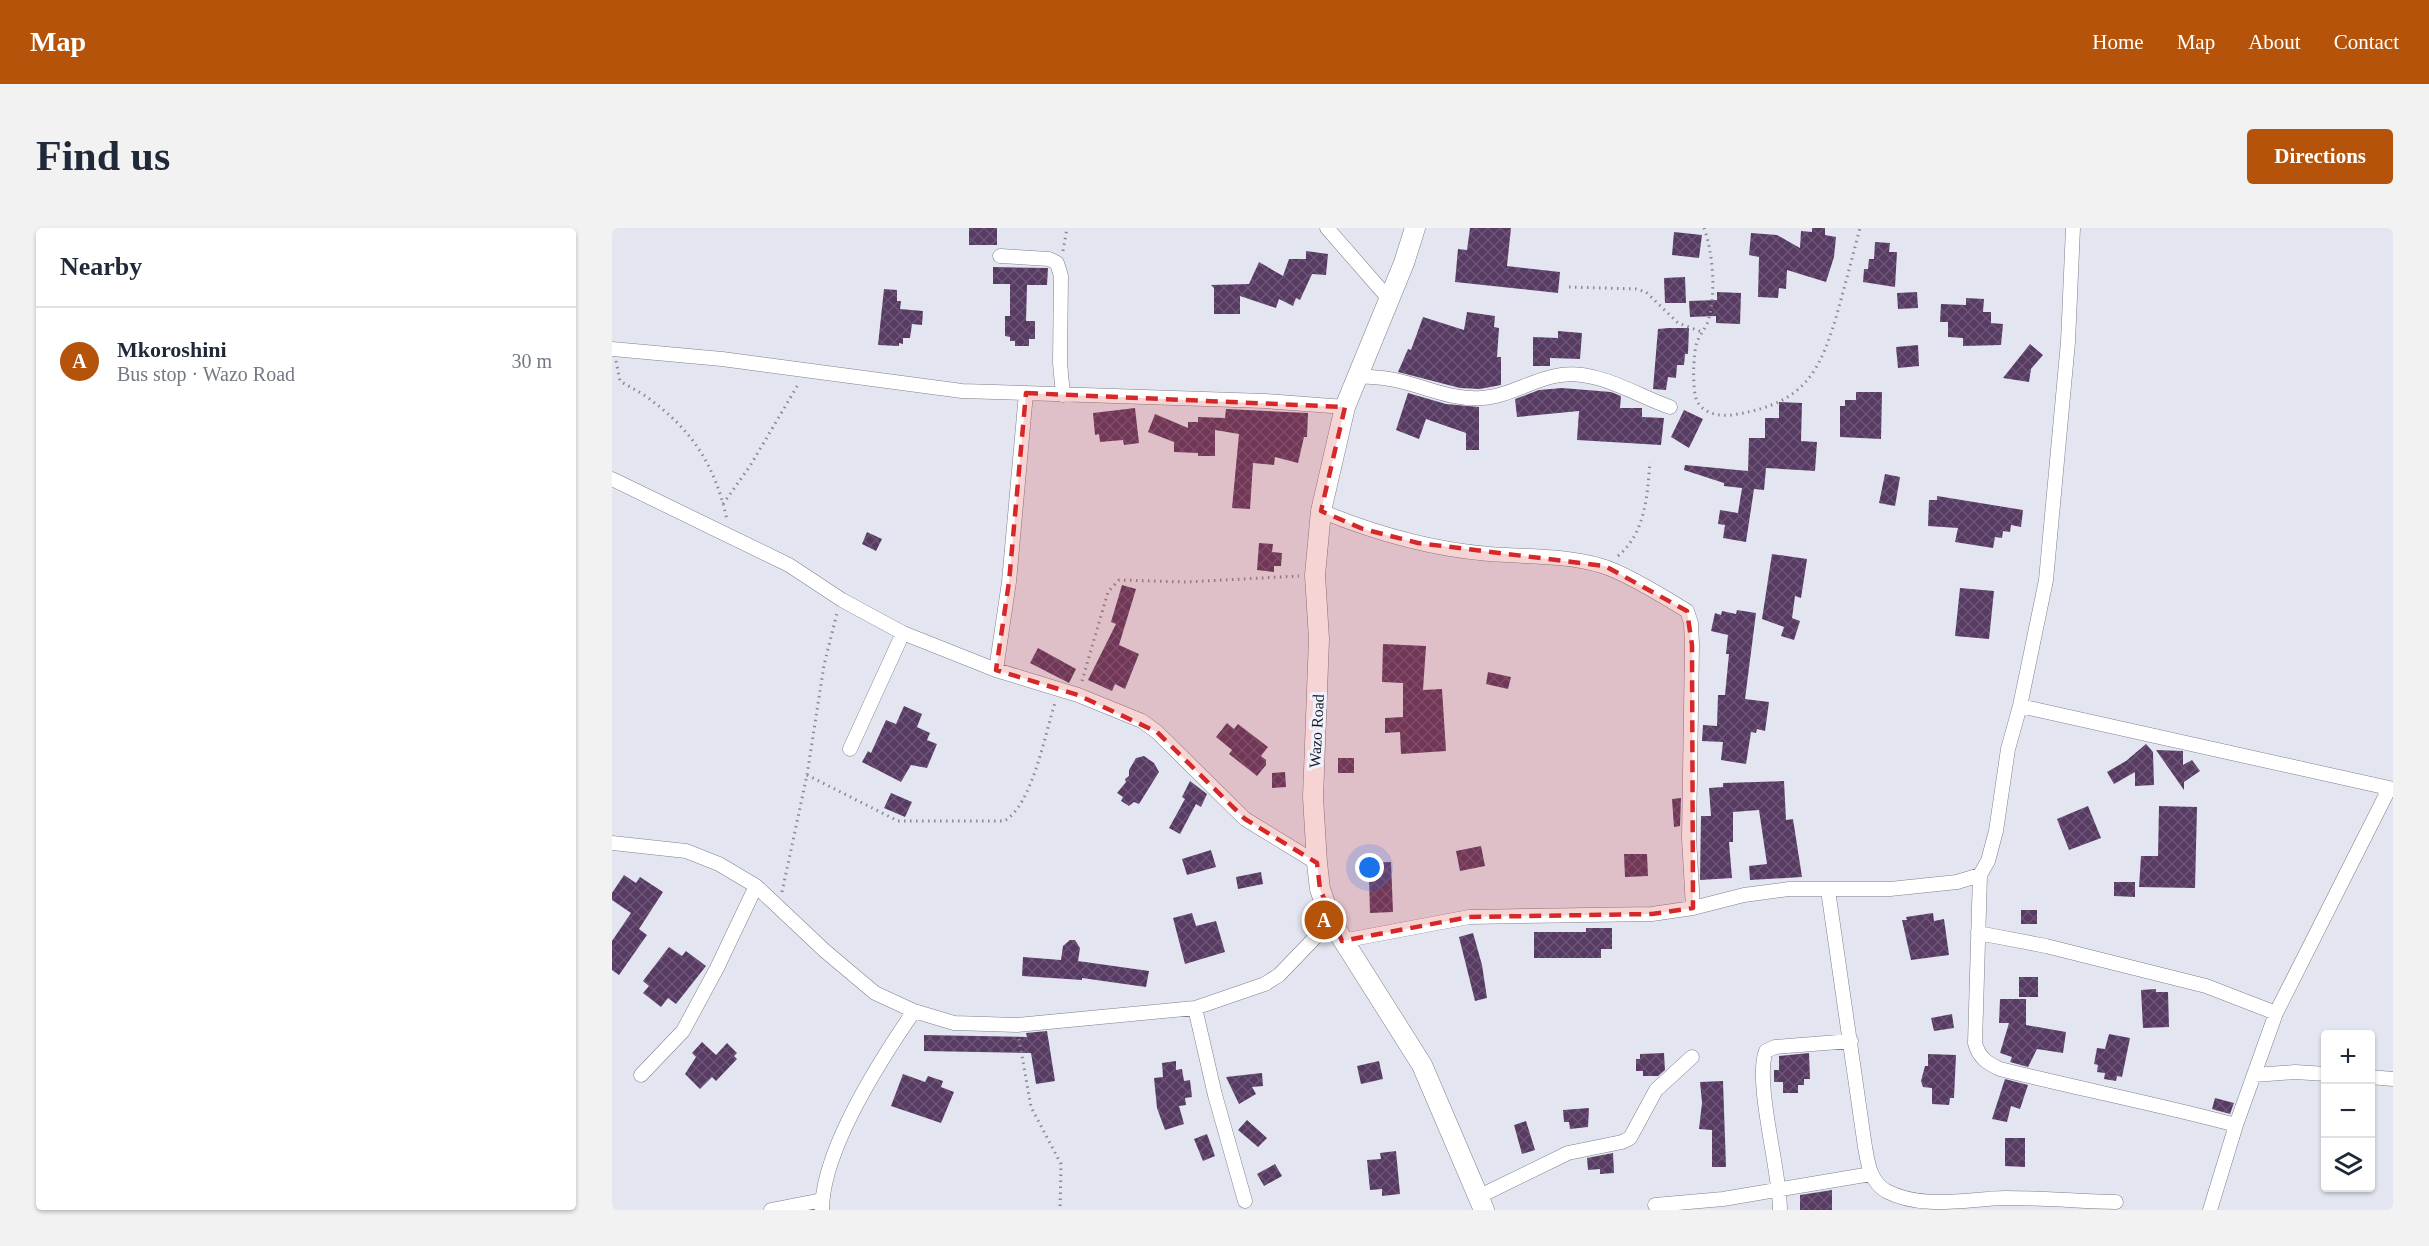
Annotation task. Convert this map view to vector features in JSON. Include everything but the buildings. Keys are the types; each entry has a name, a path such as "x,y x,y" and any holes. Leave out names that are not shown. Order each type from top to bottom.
{"main road":[{"name":"Wazo Road","path":"1415,228 1345,407 1321,511 1315,575 1320,639 1313,797 1317,863 1320,889 1331,921 1422,1065 1482,1203"}],"street":[{"path":"1327,228 1389,299"},
{"path":"2073,228 2068,342 2053,523 2046,580 2020,706 2008,749 1996,831 1988,861 1980,875 1975,1043 1978,1054 1988,1063 2000,1069 2089,1092 2161,1104 2236,1125"},
{"path":"1000,256 1049,259 1059,267 1061,276 1060,363 1063,395"},
{"path":"614,350 722,359 962,391 1265,401 1345,407"},
{"path":"1358,376 1394,380 1446,395 1481,398 1506,394 1558,375 1580,375 1603,380 1670,406"},
{"path":"996,670 1009,582 1026,393"},
{"path":"612,480 789,565 842,600 903,633 996,670 1078,694 1142,721 1157,732 1245,819 1317,863"},
{"path":"1321,511 1363,529 1418,543 1488,554 1579,560 1605,566 1678,606 1690,616 1689,838 1693,908"},
{"path":"850,749 903,633"},
{"path":"2020,706 2391,789 2277,1013 2236,1125 2210,1210"},
{"path":"612,843 686,851 719,864 756,886 874,993 914,1011 954,1023 1017,1025 1195,1008 1265,984 1279,975 1331,921"},
{"path":"1342,941 1468,917 1652,914 1693,908 1744,895 1789,889 1890,889 1957,882 1980,875"},
{"path":"641,1075 683,1031 717,968 756,886"},
{"path":"1828,890 1870,1174 1885,1190 1916,1200 1946,1204 2116,1202"},
{"path":"1978,933 2046,946 2206,986 2277,1013"},
{"path":"1195,1008 1215,1095 1245,1201"},
{"path":"771,1210 822,1205 833,1160 851,1115 874,1073 914,1011"},
{"path":"1780,1210 1780,1188 1764,1082 1766,1051 1775,1047 1851,1041"},
{"path":"1482,1203 1568,1153 1622,1142 1630,1138 1656,1090 1692,1057"},
{"path":"2254,1075 2295,1072 2321,1074"},
{"path":"2375,1077 2393,1079"},
{"path":"1655,1205 1723,1199 1870,1174"}],"path":[{"path":"1059,267 1067,228"},
{"path":"1704,228 1710,243 1712,302 1709,321 1702,332 1695,356 1695,389 1698,402 1710,413 1723,416 1770,406 1792,396 1812,376 1822,360 1860,228"},
{"path":"1569,287 1636,289 1646,292 1678,323 1702,332"},
{"path":"614,350 618,378 657,406 690,436 711,466 730,537"},
{"path":"723,504 750,466 807,372"},
{"path":"1605,566 1626,549 1637,534 1647,502 1650,462"},
{"path":"1078,694 1108,592 1119,580 1186,582 1315,575"},
{"path":"779,908 807,774 831,628 842,600"},
{"path":"807,774 890,819 1004,821 1014,815 1025,797 1060,688"},
{"path":"1017,1025 1031,1107 1061,1164 1060,1210"}],"highlighted area":[{"path":"1026,393 1345,407 1321,511 1363,529 1418,543 1605,566 1687,611 1692,645 1693,908 1652,914 1469,917 1342,941 1320,889 1317,863 1245,819 1157,732 1078,695 996,670 1009,582"}],"place":[{"name":"Mkoroshini","path":"1324,920"}]}
